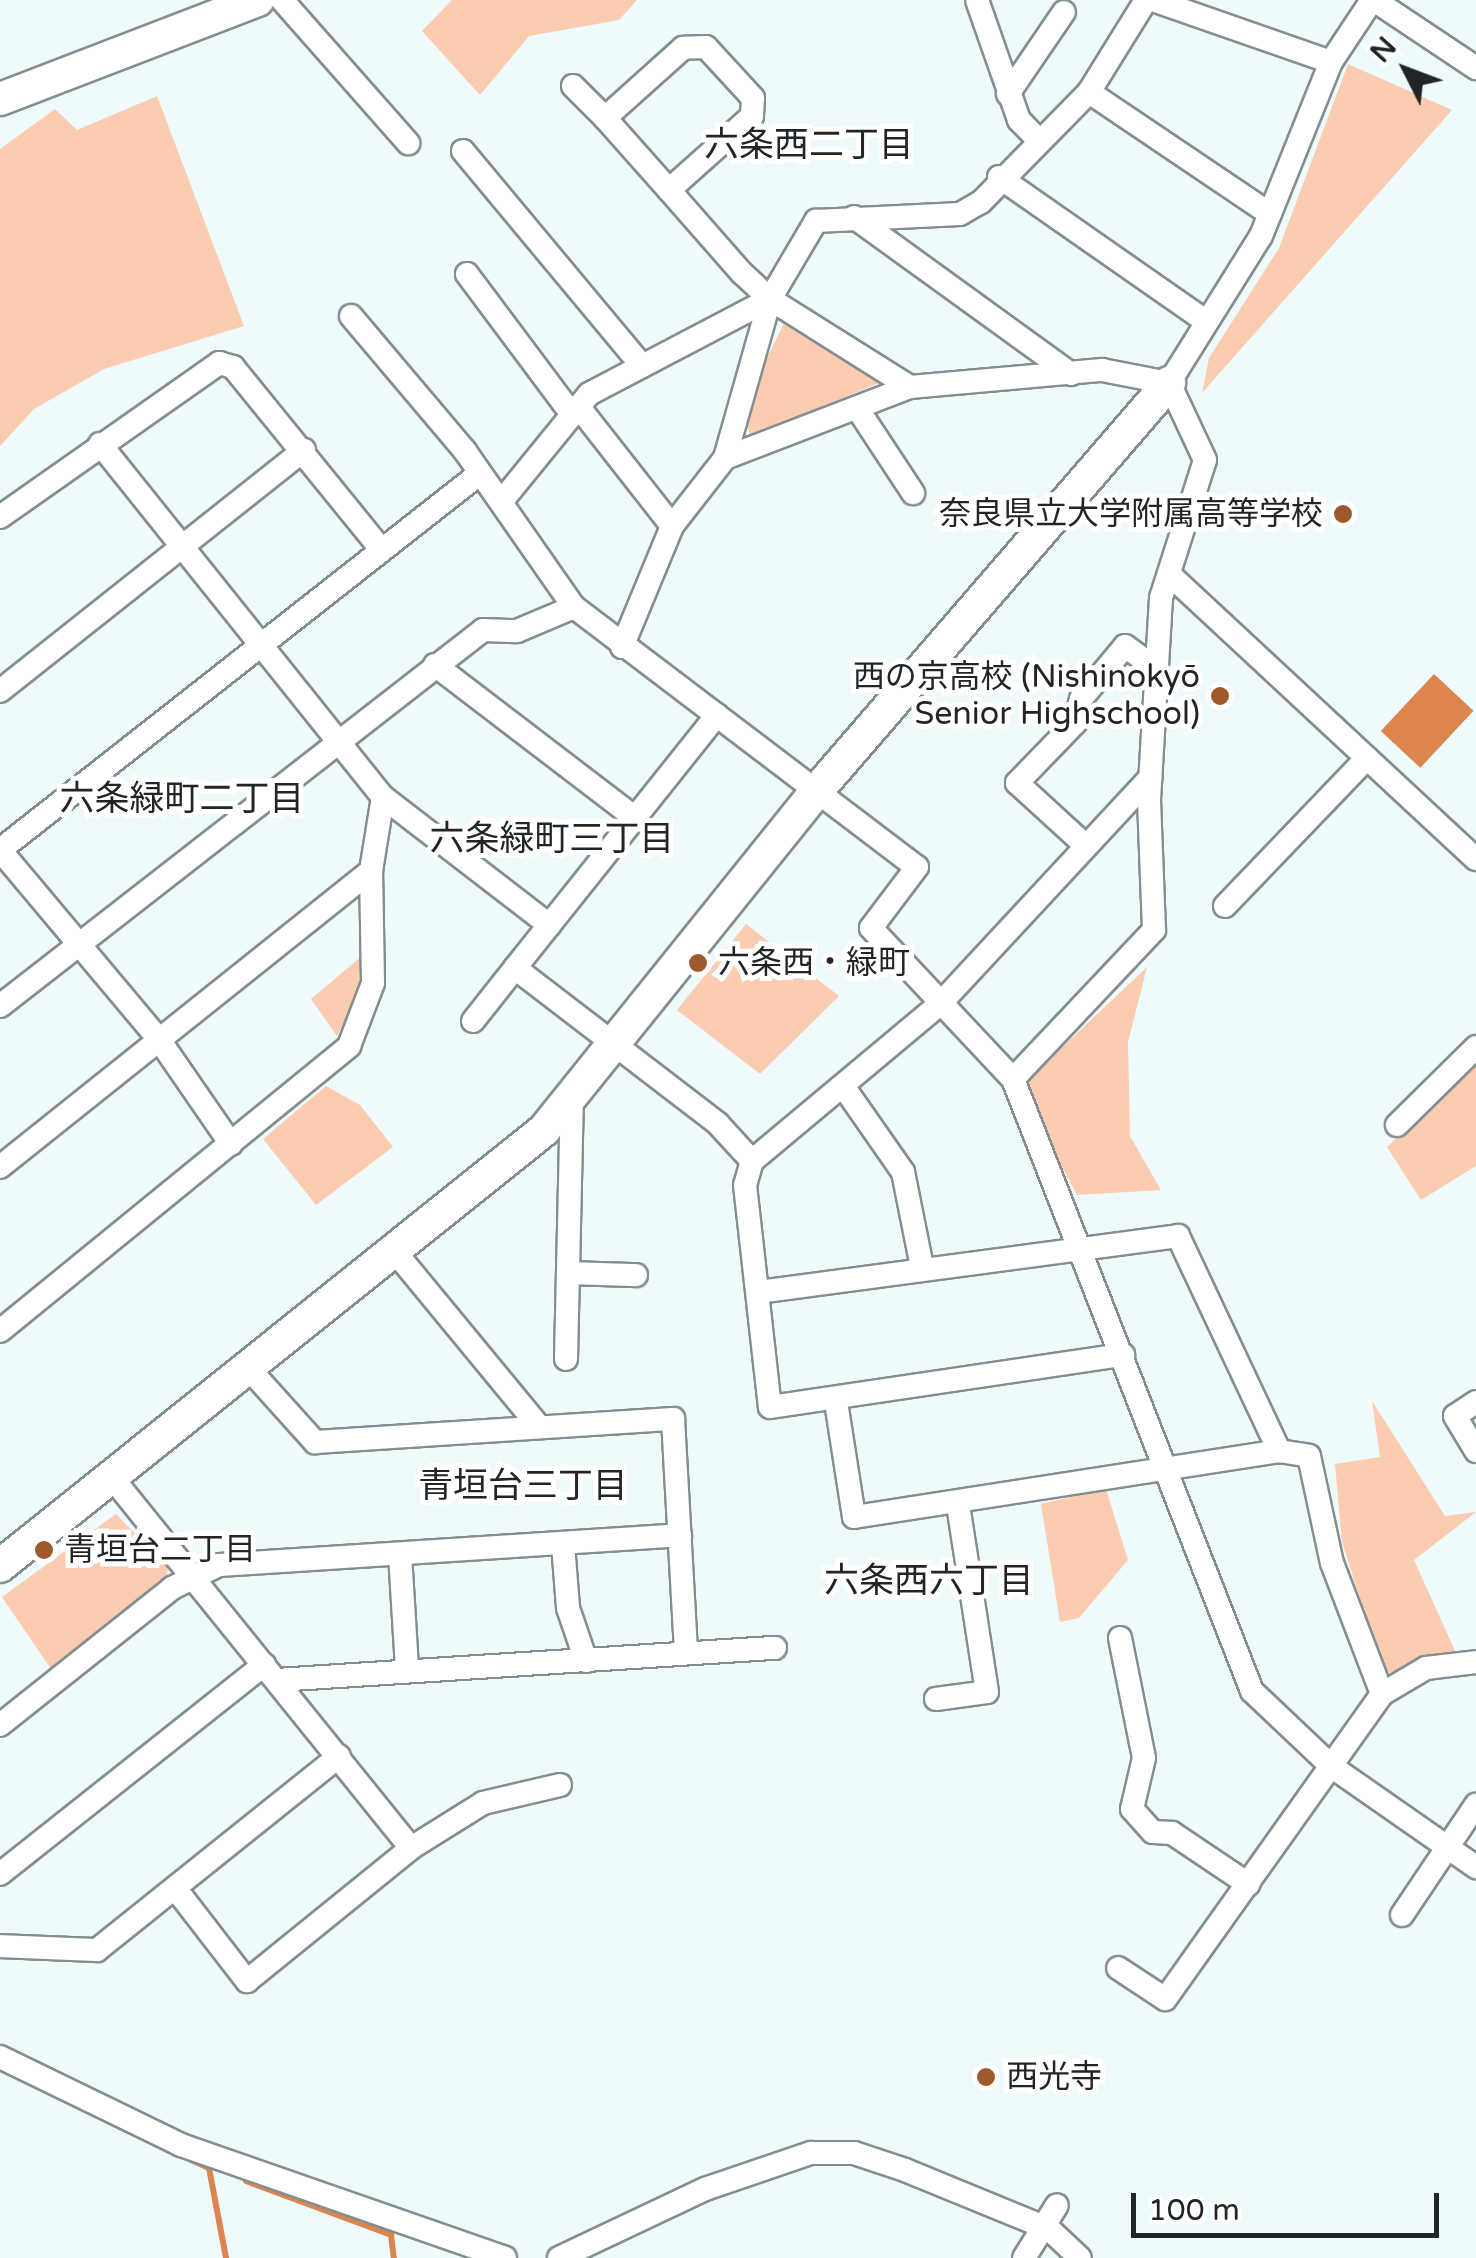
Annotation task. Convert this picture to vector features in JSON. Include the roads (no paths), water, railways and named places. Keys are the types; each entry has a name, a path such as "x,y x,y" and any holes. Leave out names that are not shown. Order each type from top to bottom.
{"street":[{"path":"0,99 258,0"},
{"path":"282,0 408,143"},
{"path":"977,0 1008,94 1038,140"},
{"path":"622,648 672,526 725,458 770,299 804,232 816,221 960,214 1088,92 1146,0"},
{"path":"1154,0 1331,62"},
{"path":"0,1566 396,1254 572,1097 617,1046 814,793 1169,383 1270,214 1331,62 1373,0 1476,68"},
{"path":"1008,94 1064,12"},
{"path":"605,118 683,48 706,48 754,98 752,116 669,190"},
{"path":"573,86 770,299 910,387"},
{"path":"1088,92 1270,214"},
{"path":"462,151 642,366"},
{"path":"999,177 1204,320"},
{"path":"854,217 1071,374"},
{"path":"467,274 672,526"},
{"path":"500,502 575,410 642,366 770,299"},
{"path":"351,316 500,502 574,606 622,648 717,714 814,793 917,867 871,928 1013,1079 1078,1248 1172,1469 1252,1691 1331,1766 1476,1867"},
{"path":"0,517 218,364 233,367 381,549"},
{"path":"725,458 910,387 1071,374 1169,383"},
{"path":"1013,1079 1154,930 1150,778 1154,668 1168,574 1205,460 1169,383"},
{"path":"857,408 913,493"},
{"path":"100,444 333,741 383,797 550,926"},
{"path":"0,691 304,450"},
{"path":"231,1144 160,1041 75,948 0,850 478,474"},
{"path":"1168,574 1476,859"},
{"path":"0,1006 333,741 482,630 517,631 574,606"},
{"path":"1085,845 1017,783 1076,723 1081,699 1125,646 1154,668"},
{"path":"435,665 635,818"},
{"path":"473,1021 717,714"},
{"path":"1226,906 1367,758"},
{"path":"1123,1355 836,1402 770,1407 745,1185 752,1161 940,1004 1150,778"},
{"path":"0,1331 349,1046 372,983 372,871 383,797"},
{"path":"0,1167 372,871"},
{"path":"515,968 617,1046 752,1161"},
{"path":"1397,1125 1476,1047"},
{"path":"843,1086 903,1172 922,1267"},
{"path":"566,1359 571,1273 572,1097"},
{"path":"759,1292 922,1267 1178,1236 1279,1450"},
{"path":"396,1254 538,1425"},
{"path":"571,1273 636,1275"},
{"path":"251,1371 315,1442 673,1419 686,1650"},
{"path":"836,1402 854,1517 958,1504 1279,1450 1309,1456 1332,1563 1382,1694"},
{"path":"1476,1402 1455,1416 1476,1451"},
{"path":"114,1480 411,1848"},
{"path":"936,1699 987,1692 958,1504"},
{"path":"0,1726 192,1578 219,1565 680,1535"},
{"path":"563,1544 568,1608 586,1661"},
{"path":"400,1554 406,1670"},
{"path":"1120,1638 1144,1758 1132,1809 1153,1832 1172,1833 1248,1884"},
{"path":"0,1874 271,1672 406,1670 586,1661 686,1650 775,1648"},
{"path":"1118,1968 1164,1999 1382,1694 1426,1668 1476,1662"},
{"path":"0,1946 97,1950 339,1756"},
{"path":"174,1888 247,1981 411,1848 483,1802 560,1784"},
{"path":"1402,1915 1446,1844 1476,1805"},
{"path":"0,2057 182,2145 505,2258"},
{"path":"560,2258 705,2189 811,2153 854,2153 1049,2229 1080,2258"},
{"path":"1024,2258 1049,2229 1057,2206"}],"waterway":[{"path":"191,2160 209,2168 226,2258"},
{"path":"246,2181 391,2235 394,2258"}],"place":[{"name":"奈良県立大学附属高等学校","path":"1343,514"},
{"name":"西の京高校 (Nishinokyō Senior Highschool)","path":"1220,696"},
{"name":"六条西・緑町","path":"698,963"},
{"name":"青垣台二丁目","path":"44,1550"},
{"name":"西光寺","path":"986,2077"}],"district":[{"name":"六条西二丁目","path":"809,145"},
{"name":"六条緑町二丁目","path":"182,799"},
{"name":"六条緑町三丁目","path":"552,839"},
{"name":"青垣台三丁目","path":"523,1486"},
{"name":"六条西六丁目","path":"929,1581"}]}
